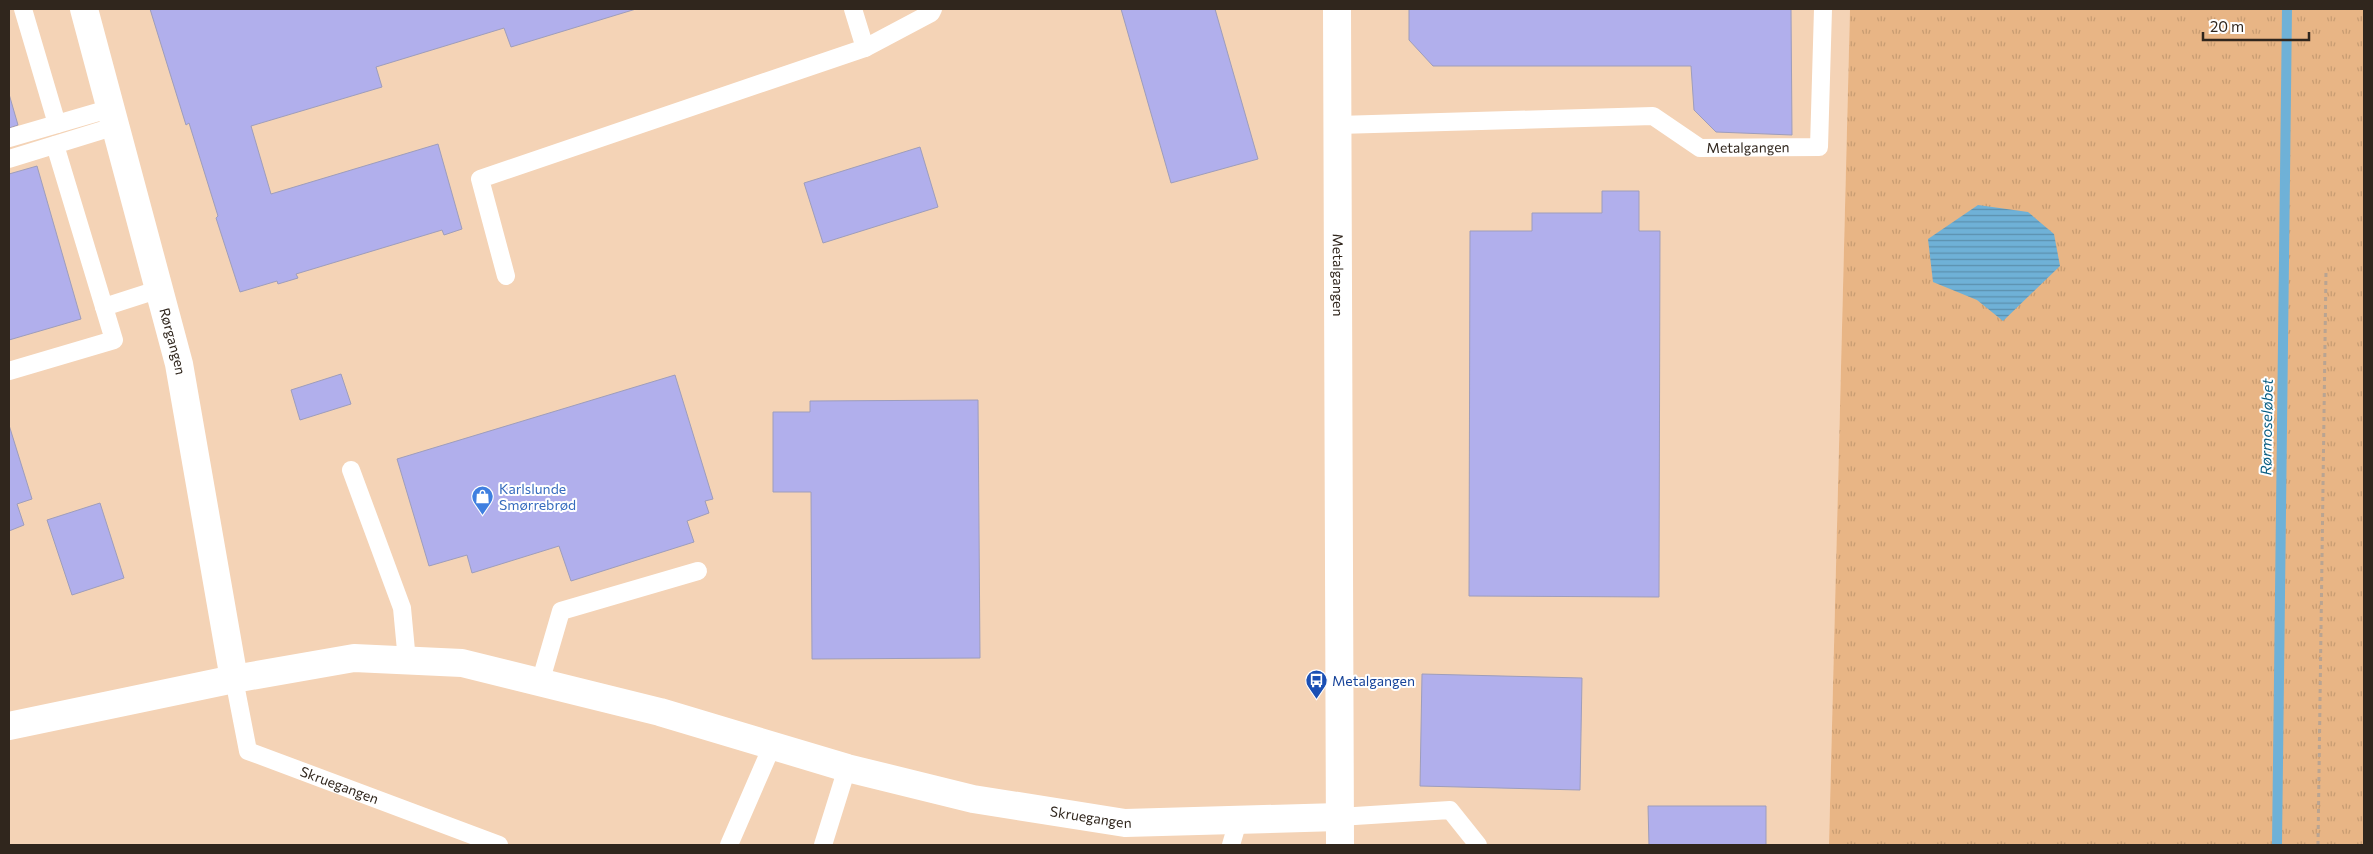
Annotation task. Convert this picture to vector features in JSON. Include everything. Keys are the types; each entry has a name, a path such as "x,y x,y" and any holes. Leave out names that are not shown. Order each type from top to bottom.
{"street":[{"name":"Rørgangen","path":"84,9 179,364 234,679"},
{"name":"Metalgangen","path":"1338,9 1340,845"},
{"name":"Skruegangen","path":"9,726 234,679 354,658 462,663 660,712 847,768 973,799 1125,823 1234,833 1339,817"}],"lane":[{"path":"23,9 56,124"},
{"path":"854,9 865,48"},
{"path":"506,276 480,179 865,48 931,13 933,9"},
{"name":"Metalgangen","path":"1338,124 1653,116 1700,148 1819,147 1822,9"},
{"path":"9,138 56,124 114,117"},
{"path":"9,158 55,145 114,117"},
{"path":"9,371 114,340 55,145"},
{"path":"104,306 160,289"},
{"path":"351,470 402,608 407,661"},
{"path":"540,683 561,611 698,570"},
{"name":"Skruegangen","path":"234,679 248,751 499,845"},
{"path":"729,845 772,746"},
{"path":"822,845 847,768"},
{"path":"1339,817 1450,810 1478,845"}],"path":[{"path":"2318,845 2326,271"}],"shaded area":[{"path":"9,9 1850,9 1829,845 9,845"}],"green space":[{"path":"1850,9 2364,9 2364,845 1829,845"}],"water":[{"path":"1978,205 2028,212 2054,234 2060,266 2003,321 1977,300 1933,282 1928,239"}],"building":[{"path":"150,9 636,9 511,47 504,28 376,67 382,87 251,126 271,194 438,144 462,229 444,235 442,230 296,274 298,278 278,284 277,281 240,292 216,218 218,216 189,123 186,125"},
{"path":"1121,9 1215,9 1258,159 1171,183"},
{"path":"1409,9 1791,9 1792,135 1716,132 1694,110 1691,66 1433,66 1409,40"},
{"path":"9,94 18,125 9,128"},
{"path":"920,147 938,207 823,243 804,183"},
{"path":"37,166 81,319 9,340 9,174"},
{"path":"1602,191 1639,191 1639,231 1660,231 1659,597 1469,596 1470,231 1532,231 1532,213 1602,213"},
{"path":"341,374 351,404 300,420 291,390"},
{"path":"675,375 713,499 705,501 709,513 687,521 694,542 571,581 559,546 472,573 467,555 429,566 397,459"},
{"path":"978,400 980,658 812,659 811,492 773,492 773,412 810,412 810,401"},
{"path":"9,425 32,499 17,504 24,525 9,531"},
{"path":"100,503 124,578 72,595 47,520"},
{"path":"1422,674 1582,678 1580,790 1420,786"},
{"path":"1648,806 1766,806 1766,845 1649,845"}],"waterway":[{"name":"Rørmoseløbet","path":"2277,845 2287,9"}],"place":[{"name":"Karlslunde Smørrebrød","path":"483,516"},
{"name":"Metalgangen","path":"1316,700"}]}
